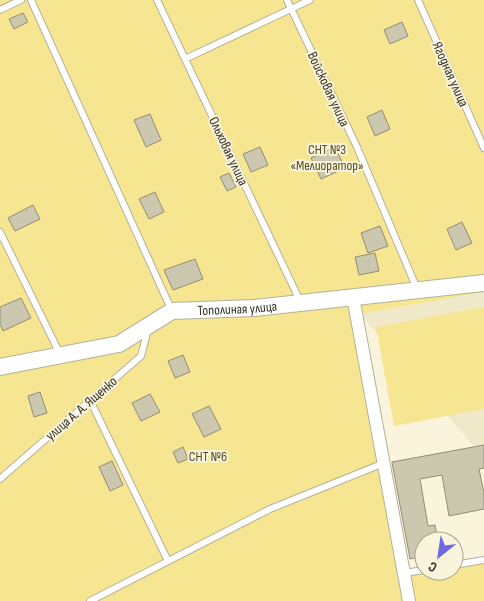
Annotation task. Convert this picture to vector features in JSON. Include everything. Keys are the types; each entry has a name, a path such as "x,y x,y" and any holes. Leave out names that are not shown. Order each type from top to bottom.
{"street":[{"name":"Тополиная улица","path":"172,311 254,308 484,283"},
{"path":"353,297 408,601"},
{"path":"0,367 119,344 148,328 172,311"}],"lane":[{"path":"0,10 21,0"},
{"path":"31,0 172,311"},
{"name":"Ольховая улица","path":"157,0 300,302"},
{"name":"Войсковая улица","path":"287,0 357,147 417,289"},
{"path":"185,59 310,0"},
{"name":"Ягодная улица","path":"418,0 484,148"},
{"path":"0,232 61,356"},
{"name":"улица А. А. Ященко","path":"0,479 141,356 148,328"},
{"path":"90,400 168,561"},
{"path":"90,601 270,509 384,463"},
{"path":"464,563 484,560"},
{"path":"404,573 414,572"}],"shaded area":[{"path":"484,292 484,458 360,314"}],"green space":[{"path":"0,0 484,0 484,292 360,314 411,575 414,574 414,581 464,581 464,564 484,559 484,601 0,601"},
{"path":"484,307 484,409 394,426 376,327"}],"building":[{"path":"23,13 28,22 14,29 9,19"},
{"path":"402,22 408,36 390,44 384,30"},
{"path":"382,110 390,129 375,136 367,117"},
{"path":"150,114 161,140 146,147 134,120"},
{"path":"260,147 268,165 251,172 243,154"},
{"path":"335,147 345,168 321,179 311,158"},
{"path":"229,173 236,187 227,191 220,177"},
{"path":"155,192 164,212 149,219 139,199"},
{"path":"33,205 40,219 15,231 8,218"},
{"path":"462,222 472,243 456,250 447,229"},
{"path":"380,226 388,246 368,253 361,233"},
{"path":"375,253 379,271 359,275 355,257"},
{"path":"195,259 203,279 173,290 164,270"},
{"path":"21,298 31,318 3,331 0,324 0,307"},
{"path":"183,355 190,372 175,378 168,361"},
{"path":"40,392 47,413 34,417 28,396"},
{"path":"150,394 160,412 141,421 132,403"},
{"path":"209,406 221,429 204,437 192,414"},
{"path":"484,445 484,468 479,469 484,493 484,509 449,516 442,475 420,479 428,526 435,525 436,531 414,531 414,558 410,559 392,462"},
{"path":"183,447 188,459 178,463 173,452"},
{"path":"112,461 123,485 110,491 99,467"}],"park label":[{"name":"СНТ №3 «Мелиоратор»","path":"327,158"},
{"name":"СНТ №6","path":"208,456"}]}
